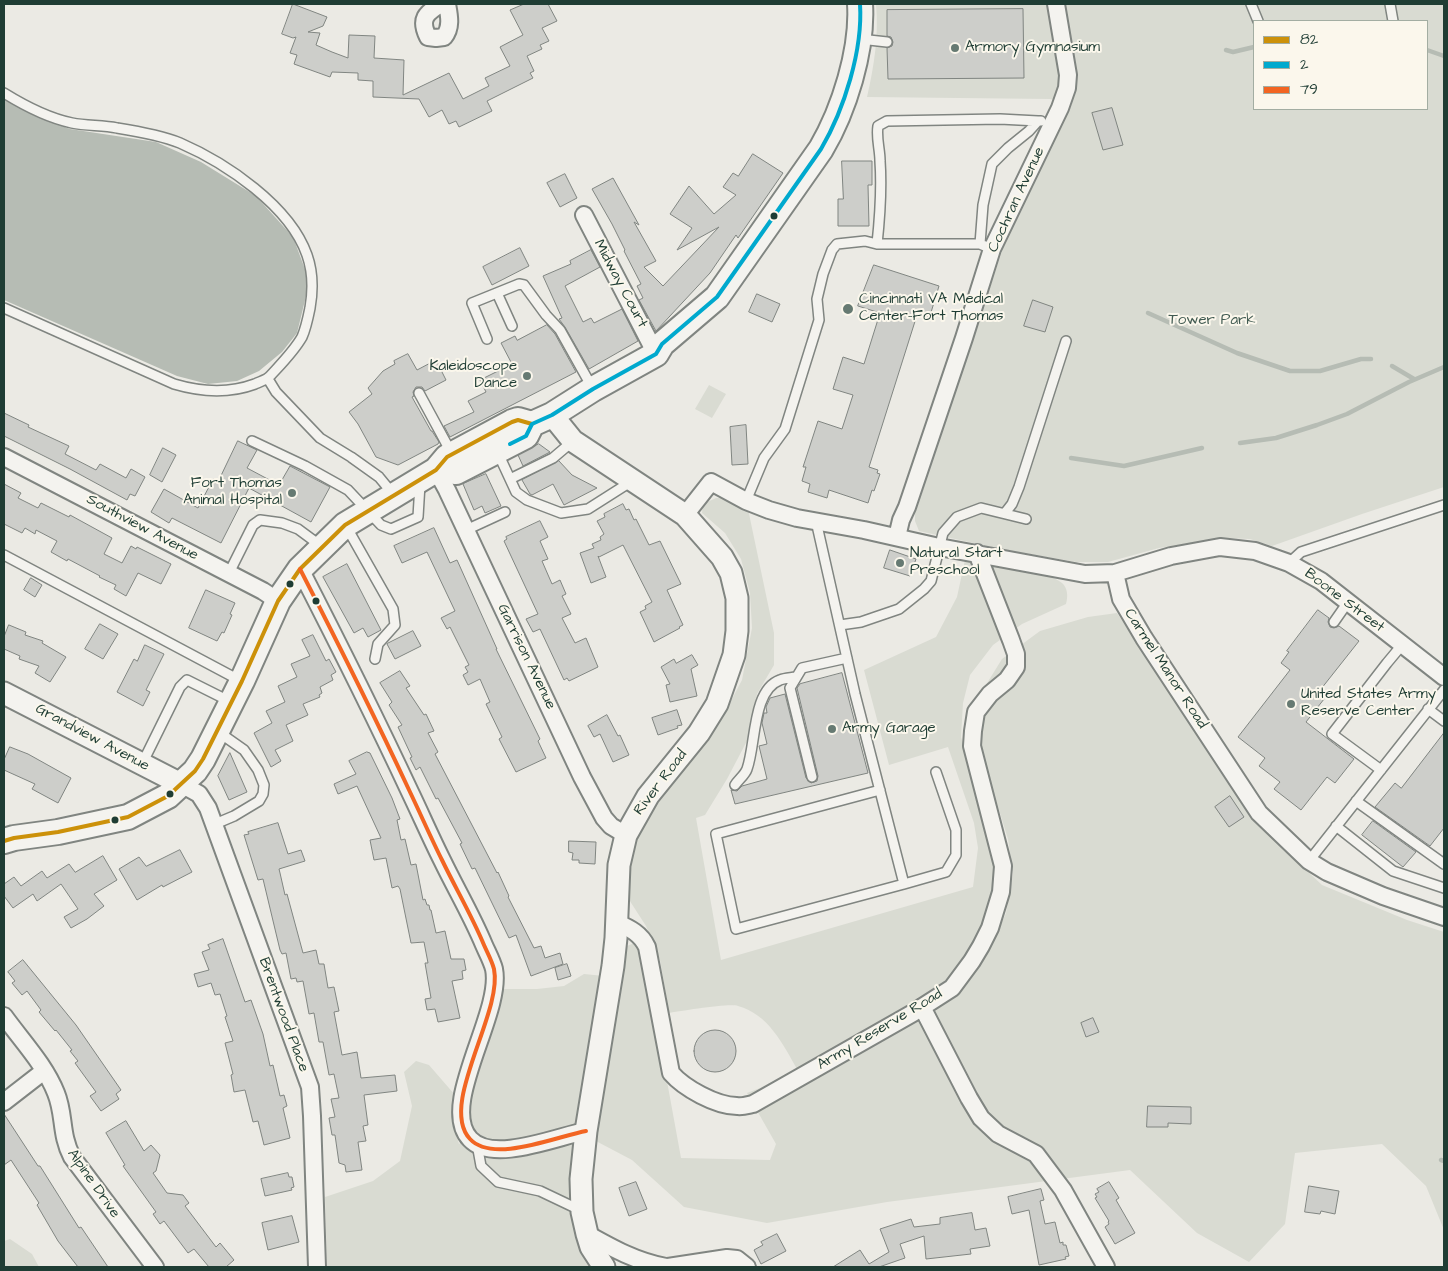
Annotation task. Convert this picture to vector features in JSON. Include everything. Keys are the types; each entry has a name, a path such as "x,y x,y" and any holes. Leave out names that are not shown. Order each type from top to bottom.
{"main road":[{"path":"436,468 456,472 526,436 542,419 656,354 662,344 717,297 830,134 844,104 858,39 860,4"},
{"path":"4,841 128,818 168,796 195,771 242,681 278,601 300,569 346,525 436,468 512,422 542,419"}],"street":[{"path":"441,4 429,11 425,18 425,30 428,37 444,37 448,32 447,4"},
{"name":"Cochran Avenue","path":"897,537 900,520 907,507 964,338 986,247 1046,121 1060,108 1067,88 1068,75 1056,4"},
{"name":"Midway Court","path":"584,215 656,354"},
{"name":"River Road","path":"542,419 685,515 722,557 731,574 737,598 737,631 734,655 717,704 699,733 648,796 626,835 619,866 613,966 586,1131 581,1179 582,1212 587,1234 591,1247 604,1267"},
{"name":"Southview Avenue","path":"4,457 278,601"},
{"name":"Garrison Avenue","path":"436,468 587,786 604,818 611,826 626,835"},
{"path":"685,515 711,482 746,501 769,510 816,521 939,547 1085,574 1115,573"},
{"name":"Boone Street","path":"1115,573 1171,556 1220,547 1255,551 1289,563 1321,581 1442,674"},
{"name":"Army Reserve Road","path":"617,923 631,929 643,938 647,947 671,1072 679,1082 717,1102 738,1106 753,1104 952,988 972,962 990,928 1001,892 1003,866 972,746 976,712 990,694 1007,680 1016,667 1016,654 977,553"},
{"path":"300,569 411,793 494,968 495,984 484,1029 464,1086 462,1124 470,1139 484,1148 525,1146 586,1131"},
{"name":"Carmel Manor Road","path":"1115,573 1121,599 1144,638 1259,813 1310,861 1327,872 1383,896 1444,917"},
{"name":"Grandview Avenue","path":"4,693 181,784"},
{"name":"Brentwood Place","path":"181,784 199,794 215,824 310,1087 317,1267"},
{"path":"922,1007 981,1118 998,1134 1036,1154 1063,1190 1106,1267"},
{"name":"Alpine Drive","path":"4,1016 44,1071 56,1094 66,1144 72,1157 155,1267"},
{"path":"4,1102 44,1071"},
{"path":"587,1234 633,1259 652,1265 667,1267 727,1258 738,1259 747,1267"}],"lane":[{"path":"1251,4 1258,20"},
{"path":"1390,4 1392,20"},
{"path":"858,39 887,42"},
{"path":"4,93 32,109 59,120 117,128 178,143 214,161 239,177 266,198 286,219 307,255 311,272 312,297 307,324 302,337 291,353 268,378 240,390 224,391 194,390 174,384 4,308"},
{"path":"877,244 881,205 878,126 887,121 1000,119 1046,121"},
{"path":"746,501 764,458 785,429 819,320 818,299 823,274 832,250 838,244 864,241 877,244 986,247 983,205 992,164 1029,131 1046,121"},
{"path":"487,338 472,304 518,284 524,285 546,315 560,330 593,389"},
{"path":"497,293 512,326"},
{"path":"1005,514 1012,504 1019,487 1066,341"},
{"path":"268,378 276,392 320,438 380,477 394,496"},
{"path":"252,441 348,490 381,525 391,529 418,517 436,468 419,393"},
{"path":"510,479 553,458 573,441"},
{"path":"497,451 516,492 527,500 561,513 588,509 632,480"},
{"path":"1289,563 1300,552 1444,505"},
{"path":"840,625 861,622 899,609 924,590 931,581 943,533 958,517 981,508 1026,519"},
{"path":"466,530 505,512"},
{"path":"229,574 253,525 260,520 282,523 298,528 322,547"},
{"path":"816,521 847,658 904,884"},
{"path":"346,525 393,609 395,625 378,644 375,660"},
{"path":"4,555 242,681"},
{"path":"1334,622 1348,602"},
{"path":"1381,770 1332,734 1402,645"},
{"path":"812,777 790,688 802,668 847,658"},
{"path":"735,784 746,770 754,737 758,707 766,692 778,680 796,677"},
{"path":"142,764 180,687 188,680 231,702"},
{"path":"1310,861 1444,690"},
{"path":"1428,709 1444,721"},
{"path":"215,824 234,816 259,801 263,794 264,785 258,770 244,750 217,730"},
{"path":"880,790 716,834 736,929 946,872 956,855 956,830 936,772"},
{"path":"1356,801 1444,864"},
{"path":"1336,826 1393,871 1444,888"},
{"path":"477,1144 481,1166 498,1182 540,1191 582,1212"}],"green space":[{"name":"Tower Park","path":"876,4 1444,4 1444,487 1272,546 1250,539 1222,538 1159,548 1108,562 1076,562 1000,549 919,531 915,521 915,513 1004,245 1072,104 1050,99 867,97 872,74 877,27"},
{"path":"709,385 726,394 712,418 695,409"},
{"path":"716,498 726,498 748,509 774,633 774,665 757,694 748,739 705,815 696,818 721,960 973,887 978,848 974,823 948,747 889,765 864,670 936,637 957,597 965,560 1031,571 1055,578 1065,587 1066,604 1022,624 993,645 970,675 963,703 961,737 982,806 995,865 994,892 971,974 986,957 1006,913 1013,874 1008,839 982,755 977,719 984,688 1002,659 1040,631 1088,617 1117,613 1265,831 1322,885 1407,920 1444,932 1444,1230 1426,1186 1382,1144 1295,1153 1285,1224 1249,1262 1197,1233 1130,1170 887,1202 767,1223 684,1207 632,1160 594,1140 627,946 637,942 644,955 681,1158 770,1160 776,1144 747,1093 797,1069 774,1031 749,1010 733,1005 669,1013 660,960 646,926 626,895 630,861 642,823 722,718 742,680 752,628 750,593 741,559 725,533 702,513 703,504"},
{"path":"584,974 604,976 581,1110 592,1267 327,1267 325,1197 373,1181 400,1161 412,1106 404,1072 416,1061 429,1065 455,1095 452,1121 459,1144 472,1133 469,1127 469,1094 502,989 537,989 564,986"},
{"path":"10,1239 32,1254 39,1267 4,1267 4,1241"}],"shaded area":[{"path":"4,99 33,115 70,129 156,142 201,162 256,196 293,237 306,272 306,296 297,333 282,352 259,371 237,381 208,384 177,376 4,300"}],"building":[{"path":"293,4 327,17 323,26 308,32 320,33 316,45 332,52 348,58 349,35 375,36 374,58 404,60 403,95 449,73 463,99 489,86 485,78 510,66 500,47 523,35 510,10 524,4 548,4 557,21 542,28 549,41 540,45 542,49 527,56 534,71 530,73 533,78 487,101 492,111 459,127 456,121 449,124 442,110 429,117 419,99 373,97 373,81 358,80 358,73 332,72 330,77 294,64 297,55 290,53 296,37 293,38 282,34"},
{"name":"Armory Gymnasium","path":"1023,9 1024,78 888,79 887,48 892,46 893,42 891,37 887,36 887,10"},
{"path":"1112,108 1123,145 1103,150 1092,113"},
{"path":"753,154 783,173 738,238 736,235 710,273 656,331 639,300 643,298 637,286 641,284 612,224 592,189 613,178 639,225 634,222 656,261 644,267 663,286 719,227 677,250 692,228 670,214 689,186 714,214 736,195 723,187 733,173 738,176"},
{"path":"842,161 872,161 872,185 868,185 869,226 838,226 838,199 843,199"},
{"path":"565,174 577,198 560,207 547,183"},
{"path":"520,248 529,266 492,285 483,267"},
{"path":"591,250 600,267 565,286 583,322 591,318 594,323 622,309 638,341 589,369 559,319 562,318 543,276 571,264 570,261"},
{"path":"874,265 939,286 929,319 917,315 869,467 878,470 877,473 880,474 868,503 829,490 827,498 808,492 810,484 802,481 806,467 803,467 818,421 842,429 853,395 833,389 843,357 864,364 880,313 858,306"},
{"path":"757,294 780,304 772,322 749,312"},
{"path":"1033,300 1053,307 1045,332 1024,326"},
{"path":"547,325 555,334 576,372 450,437 444,426 474,412 468,401 486,392 480,380 512,364 501,343 515,336 517,340"},
{"path":"408,354 417,370 436,360 446,380 425,391 422,387 416,387 412,397 439,442 438,444 398,465 376,457 358,424 349,412 372,394 368,388 383,371 395,364 394,361"},
{"path":"4,413 29,425 28,427 69,446 65,454 96,470 100,464 126,478 131,469 145,477 135,496 130,494 127,500 4,436"},
{"path":"746,425 748,464 732,465 730,427"},
{"path":"238,441 257,450 247,468 279,485 290,466 330,487 311,522 249,488 221,543 172,518 169,523 151,512 164,489 198,508 213,479 218,481"},
{"path":"539,444 550,452 523,466 518,455"},
{"path":"163,448 176,455 162,482 150,475"},
{"path":"559,461 572,475 597,488 564,505 553,484 532,495 530,494 522,480"},
{"path":"486,474 501,506 485,513 482,506 474,510 463,484"},
{"path":"4,484 21,493 18,498 38,508 41,503 69,517 70,515 112,538 104,554 122,563 131,546 136,549 137,547 171,564 161,584 138,573 126,596 114,589 116,585 51,552 57,541 36,530 35,534 25,528 22,533 4,524"},
{"path":"623,504 626,510 629,509 634,520 636,519 649,545 660,541 681,584 667,590 683,625 654,642 640,612 646,609 645,606 652,602 623,545 598,556 606,577 591,583 580,553 594,548 592,544 601,540 600,537 604,534 597,521 605,517 604,514"},
{"path":"540,521 548,537 540,541 548,559 542,561 552,584 560,580 566,594 562,596 571,614 562,618 575,643 586,638 598,667 569,681 567,678 564,680 540,629 533,632 526,619 538,614 504,541 507,539 506,537"},
{"path":"434,528 450,563 457,560 496,649 540,739 538,741 546,758 516,772 499,739 502,737 486,704 490,702 480,679 468,685 463,675 468,672 465,667 469,665 450,627 447,629 441,618 455,611 427,552 402,563 394,546"},
{"name":"Natural Start Preschool","path":"890,550 916,559 910,576 884,568"},
{"path":"347,564 381,630 368,637 363,628 354,633 323,577"},
{"path":"31,578 42,585 35,597 24,590"},
{"path":"206,590 235,603 224,633 222,632 217,641 189,628"},
{"name":"United States Army Reserve Center","path":"1318,610 1329,618 1330,627 1339,626 1359,641 1321,689 1328,694 1306,722 1354,759 1335,783 1327,777 1301,810 1274,789 1280,782 1259,766 1265,758 1238,737 1290,670 1281,663 1289,652 1287,651"},
{"path":"100,624 118,634 103,659 85,649"},
{"path":"9,625 26,632 25,635 43,641 42,643 66,657 50,682 35,673 39,666 19,659 20,656 4,649 4,637"},
{"path":"413,631 421,646 395,659 387,644"},
{"path":"313,635 326,661 329,659 336,672 331,675 333,680 320,687 322,693 319,695 320,697 303,704 308,715 286,725 293,741 275,750 281,761 271,767 254,733 272,723 266,711 285,702 278,686 297,677 291,664 310,656 302,640"},
{"path":"145,645 164,654 146,690 150,692 143,706 117,692 134,659 137,661"},
{"path":"692,655 698,665 691,669 697,696 670,702 666,685 670,684 661,667 674,659 676,663"},
{"path":"400,671 410,686 406,688 424,715 426,714 434,731 428,733 438,752 435,754 498,872 508,897 534,948 541,946 545,958 560,953 563,964 531,976 516,935 509,938 475,868 472,869 460,844 462,843 438,798 436,799 420,767 416,770 410,758 412,757 398,727 402,725 389,705 392,702 380,683"},
{"path":"842,673 868,773 735,804 731,790 737,791 742,786 767,779 759,746 767,744 762,723 764,713 767,713 766,707 770,698 785,694 806,778 811,783 817,781 818,776 797,688 800,684"},
{"path":"677,710 682,725 658,735 652,718"},
{"path":"607,715 618,736 620,735 629,755 613,762 600,734 594,737 588,726"},
{"path":"1444,733 1444,828 1430,846 1375,807 1395,783 1401,788"},
{"path":"10,747 28,754 71,778 58,803 32,789 35,784 4,770 4,760"},
{"path":"367,752 370,753 392,798 400,819 397,820 401,840 405,839 411,865 416,864 423,900 425,899 431,910 436,933 445,931 451,959 464,959 466,970 462,971 463,979 452,981 460,1018 438,1022 435,1009 427,1010 425,999 431,998 425,963 428,963 424,942 411,943 400,889 398,886 392,888 386,858 374,860 370,840 381,838 357,786 338,794 334,784 356,774 349,761"},
{"path":"230,753 247,792 229,800 218,776"},
{"path":"1230,796 1244,817 1229,827 1215,807"},
{"path":"1373,821 1416,852 1403,867 1362,835"},
{"path":"278,823 288,854 301,850 305,861 279,869 303,953 316,950 319,964 324,964 328,988 334,987 339,1011 334,1012 342,1055 357,1052 361,1078 395,1075 397,1091 364,1095 368,1125 363,1126 366,1141 358,1142 362,1170 346,1172 345,1165 339,1163 335,1135 332,1135 329,1118 335,1117 331,1099 339,1098 334,1074 329,1075 323,1042 319,1042 314,1013 309,1014 303,981 297,982 296,978 291,979 286,953 282,954 280,950 263,879 258,880 244,835"},
{"path":"569,841 596,842 595,864 579,863 579,860 572,860 573,853 569,852"},
{"path":"180,850 192,872 163,887 162,885 137,900 119,869 139,857 146,866"},
{"path":"103,856 117,880 94,894 104,906 71,928 64,917 78,909 61,884 37,901 33,894 13,908 4,896 4,884 14,877 21,886 42,871 47,878 69,864 75,872"},
{"path":"223,939 245,1002 251,1000 263,1034 270,1066 273,1065 280,1096 284,1095 287,1106 283,1108 290,1138 264,1145 258,1121 253,1122 245,1090 234,1092 231,1075 233,1074 225,1043 233,1041 220,994 215,995 211,983 198,987 194,974 209,970 202,952 210,949 208,945"},
{"path":"23,960 76,1025 121,1090 116,1094 119,1099 101,1111 90,1096 96,1092 75,1063 78,1061 70,1051 72,1050 39,1012 41,1010 27,991 22,995 12,983 15,981 8,972"},
{"path":"567,964 571,976 558,980 555,968"},
{"path":"1093,1018 1099,1032 1086,1037 1081,1023"},
{"path":"719,1030 727,1033 733,1039 736,1051 733,1063 727,1069 711,1072 703,1069 697,1063 694,1047 697,1039 703,1033"},
{"path":"1148,1106 1191,1107 1191,1124 1168,1123 1168,1127 1147,1127"},
{"path":"4,1114 79,1228 81,1227 108,1267 78,1267 58,1241 37,1205 39,1203 11,1160 4,1165"},
{"path":"126,1121 144,1151 151,1145 160,1155 156,1171 153,1173 167,1193 183,1195 189,1203 185,1206 216,1247 220,1243 234,1260 226,1267 209,1267 194,1249 188,1253 164,1221 160,1224 153,1214 156,1212 123,1166 125,1165 106,1133"},
{"path":"288,1173 289,1177 292,1177 294,1187 291,1188 292,1190 265,1196 261,1179"},
{"path":"636,1182 647,1209 629,1216 619,1188"},
{"path":"1109,1182 1119,1198 1116,1200 1135,1233 1115,1244 1105,1227 1109,1224 1109,1221 1095,1198 1097,1197 1095,1194 1099,1192 1097,1189"},
{"path":"1309,1186 1339,1191 1335,1214 1321,1211 1320,1214 1305,1212"},
{"path":"1041,1189 1044,1200 1040,1201 1045,1224 1055,1222 1060,1243 1063,1242 1063,1245 1066,1245 1069,1256 1065,1257 1066,1259 1039,1265 1029,1210 1012,1214 1008,1197"},
{"path":"972,1213 975,1230 986,1228 990,1246 970,1249 971,1254 926,1259 924,1236 900,1244 905,1258 879,1267 833,1267 860,1250 869,1264 889,1252 880,1229 911,1219 914,1227 940,1224 940,1218"},
{"path":"292,1216 299,1242 268,1250 262,1223"},
{"path":"777,1234 786,1251 761,1264 754,1250 763,1245 761,1242"}],"waterway":[{"path":"1226,50 1233,52 1253,47"},
{"path":"1428,50 1444,56"},
{"path":"1148,313 1237,353 1290,371 1320,371 1361,359 1371,359"},
{"path":"1392,366 1414,379"},
{"path":"1240,443 1276,438 1347,414 1409,382 1444,367"},
{"path":"1071,458 1124,466 1202,448"}],"transit line":[{"name":"2","path":"510,444 526,436 532,424 552,415 593,389 656,354 662,344 717,297 821,149 829,133 844,98 855,60 860,22 860,4"},
{"name":"82","path":"4,841 128,817 168,796 195,771 203,759 242,681 278,601 300,569 345,525 436,470 447,457 512,422 518,420 532,424"},
{"name":"79","path":"300,569 370,708 494,969 494,988 490,1009 466,1082 462,1104 462,1124 470,1139 480,1146 494,1149 526,1146 586,1131"}],"place":[{"name":"Armory Gymnasium","path":"955,48"},
{"name":"Cincinnati VA Medical Center-Fort Thomas","path":"848,309"},
{"name":"Kaleidoscope Dance","path":"527,376"},
{"name":"Fort Thomas Animal Hospital","path":"292,493"},
{"name":"Natural Start Preschool","path":"900,563"},
{"name":"United States Army Reserve Center","path":"1291,704"},
{"name":"Army Garage","path":"832,729"}]}
